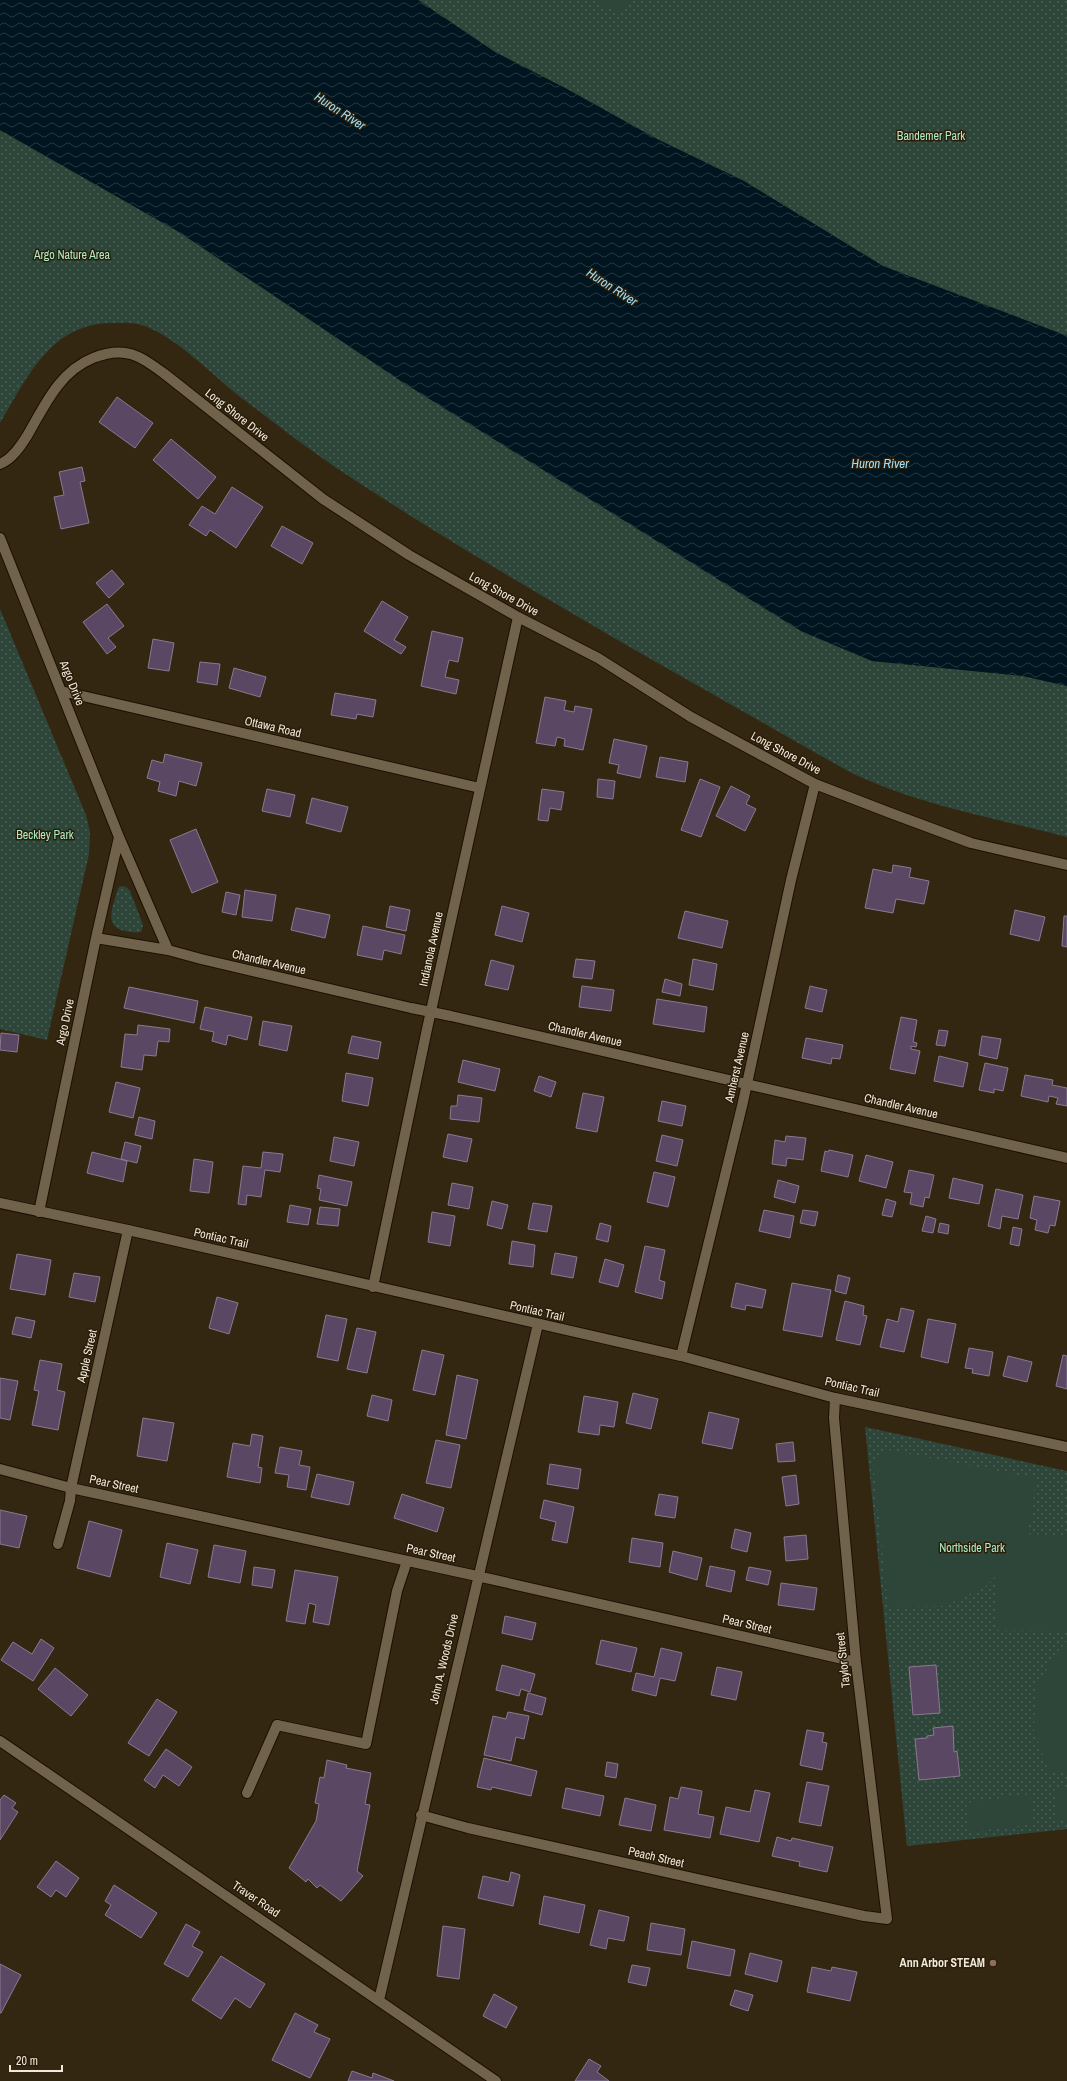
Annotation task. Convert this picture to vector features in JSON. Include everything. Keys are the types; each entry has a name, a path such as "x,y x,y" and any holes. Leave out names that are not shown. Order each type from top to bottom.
{"street":[{"name":"Long Shore Drive","path":"0,464 6,462 19,448 58,383 68,372 80,364 99,356 117,353 132,353 146,360 166,375 323,499 409,555 518,617 598,658 691,717 815,784 965,841 1067,865"},
{"name":"Argo Drive","path":"0,538 120,837 168,950"},
{"name":"Indianola Avenue","path":"373,1286 431,1012 518,617"},
{"name":"Ottawa Road","path":"61,691 480,788"},
{"name":"Amherst Avenue","path":"681,1356 746,1085 791,880 815,784"},
{"name":"Argo Drive","path":"40,1212 96,938 120,837"},
{"name":"Chandler Avenue","path":"96,938 168,950 201,959 1067,1158"},
{"name":"Pontiac Trail","path":"0,1203 128,1230 681,1356 835,1398 1067,1447"},
{"name":"Apple Street","path":"58,1544 70,1501 71,1488 128,1230"},
{"name":"John A. Woods Drive","path":"379,2000 477,1576 538,1324"},
{"name":"Taylor Street","path":"835,1398 834,1427 856,1662 886,1920"},
{"name":"Pear Street","path":"0,1469 71,1488 477,1576 856,1662"},
{"path":"247,1793 277,1725 366,1744 396,1591 407,1561"},
{"name":"Traver Road","path":"0,1741 496,2081"},
{"name":"Peach Street","path":"421,1816 468,1828 886,1920"}],"green space":[{"name":"Bandemer Park","path":"418,0 1067,0 1067,336 883,266 744,181 657,139 567,89 495,52"},
{"path":"598,0 632,0 632,2 618,11 602,7"},
{"name":"Argo Nature Area","path":"0,130 179,232 404,383 801,631 872,661 1023,676 1067,686 1067,837 955,809 900,793 873,783 848,771 590,624 400,509 311,450 234,392 176,343 150,328 134,323 107,323 87,326 69,334 42,358 30,373 0,423"},
{"name":"Beckley Park","path":"0,609 86,815 90,832 89,854 47,1040 0,1029"},
{"path":"121,886 126,887 130,891 143,925 141,932 125,931 114,925 111,914 112,908 118,888"},
{"name":"Northside Park","path":"865,1427 1067,1471 1067,1829 907,1846"},
{"path":"888,1450 1035,1478 1033,1513 1026,1534 1067,1535 1067,1631 996,1630 996,1576 986,1586 945,1606 888,1607 873,1461"},
{"path":"1067,1641 1067,1773 1049,1773 1034,1730 1036,1688 1056,1653"},
{"path":"1067,1789 1067,1819 1057,1820 1054,1790"},
{"path":"1030,1794 1034,1824 970,1832 966,1803"}],"water":[{"name":"Huron River","path":"0,0 418,0 495,52 567,89 657,139 744,181 883,266 1067,336 1067,686 1023,676 872,661 801,631 404,383 179,232 0,130"}],"building":[{"path":"117,397 153,423 135,448 99,422"},
{"path":"171,439 216,477 198,499 153,460"},
{"path":"82,467 85,481 80,482 89,523 61,529 54,497 64,495 59,472"},
{"path":"232,487 263,507 236,548 210,530 206,536 189,525 202,506 215,514"},
{"path":"282,526 313,543 302,564 271,546"},
{"path":"112,570 124,584 109,598 96,583"},
{"path":"382,601 408,617 394,640 406,647 401,654 364,631"},
{"path":"107,604 124,626 108,638 116,647 107,654 83,622"},
{"path":"432,631 463,638 458,662 449,660 445,677 459,680 456,694 421,686"},
{"path":"153,639 174,643 169,671 148,668"},
{"path":"200,662 220,664 217,685 197,682"},
{"path":"234,668 266,677 260,697 229,688"},
{"path":"335,693 376,700 373,717 357,714 356,719 331,715"},
{"path":"545,697 566,701 564,710 574,712 575,706 592,709 583,750 564,746 565,739 557,737 555,746 536,743"},
{"path":"614,739 647,746 640,778 617,773 619,765 609,763"},
{"path":"165,754 202,763 196,786 179,781 176,796 158,791 160,782 147,778 152,760 163,763"},
{"path":"660,757 688,762 685,782 656,777"},
{"path":"598,779 615,781 613,799 597,797"},
{"path":"700,779 720,787 701,837 681,830"},
{"path":"731,786 750,796 746,804 756,809 745,831 716,816"},
{"path":"267,789 295,795 290,817 262,811"},
{"path":"542,789 564,792 561,810 550,808 548,821 538,820"},
{"path":"312,798 348,807 341,832 306,823"},
{"path":"196,829 218,882 192,893 170,840"},
{"path":"893,865 911,868 909,877 929,881 924,904 896,899 893,913 865,908 873,869 892,873"},
{"path":"245,890 276,895 272,921 242,917"},
{"path":"226,892 240,895 236,915 222,912"},
{"path":"390,906 410,910 406,931 386,927"},
{"path":"502,906 529,913 522,942 495,935"},
{"path":"296,908 330,915 325,938 291,930"},
{"path":"1015,910 1045,917 1039,941 1010,934"},
{"path":"685,911 728,921 722,948 678,938"},
{"path":"1064,916 1067,916 1067,947 1062,946"},
{"path":"363,926 405,935 401,954 384,950 382,960 357,955"},
{"path":"576,959 595,961 592,979 573,977"},
{"path":"693,959 717,964 713,990 689,985"},
{"path":"491,960 514,966 508,990 485,985"},
{"path":"665,979 682,984 680,996 662,992"},
{"path":"582,986 614,990 611,1011 579,1007"},
{"path":"810,986 827,990 822,1012 805,1008"},
{"path":"129,987 198,1001 194,1023 124,1008"},
{"path":"657,999 707,1007 704,1032 653,1024"},
{"path":"205,1007 252,1017 247,1040 228,1035 226,1045 212,1041 214,1032 200,1029"},
{"path":"901,1017 917,1020 913,1042 917,1043 916,1047 911,1046 911,1049 920,1051 915,1074 890,1069"},
{"path":"263,1021 292,1026 287,1051 259,1045"},
{"path":"138,1025 170,1029 169,1042 158,1041 156,1056 144,1055 142,1070 121,1067 125,1034 137,1035"},
{"path":"939,1030 948,1031 945,1046 936,1045"},
{"path":"1,1033 19,1035 17,1052 0,1050"},
{"path":"352,1036 381,1042 378,1059 348,1053"},
{"path":"982,1036 1001,1039 997,1059 979,1055"},
{"path":"806,1038 843,1045 840,1059 832,1058 831,1064 802,1058"},
{"path":"939,1056 968,1063 963,1087 934,1081"},
{"path":"463,1060 500,1069 495,1091 458,1082"},
{"path":"985,1063 1008,1068 1003,1091 994,1089 994,1093 979,1090"},
{"path":"346,1073 373,1078 368,1106 342,1101"},
{"path":"1025,1075 1053,1080 1052,1085 1067,1088 1067,1106 1056,1104 1058,1098 1049,1096 1048,1102 1021,1096"},
{"path":"539,1076 556,1082 551,1097 534,1091"},
{"path":"116,1082 140,1088 133,1118 109,1112"},
{"path":"583,1093 604,1097 597,1132 576,1128"},
{"path":"458,1095 482,1098 479,1122 450,1119 451,1106 457,1106"},
{"path":"662,1101 686,1106 682,1126 658,1121"},
{"path":"139,1117 155,1121 152,1139 135,1135"},
{"path":"448,1134 472,1139 467,1162 443,1157"},
{"path":"662,1135 683,1140 677,1166 656,1161"},
{"path":"786,1136 806,1138 803,1160 787,1158 786,1166 772,1164 775,1140 785,1142"},
{"path":"334,1137 359,1142 354,1166 330,1161"},
{"path":"125,1142 141,1146 137,1163 121,1159"},
{"path":"829,1150 853,1155 848,1177 821,1171 825,1151 828,1152"},
{"path":"92,1152 127,1161 123,1182 87,1173"},
{"path":"263,1152 283,1154 280,1172 265,1170 261,1197 247,1195 246,1205 238,1204 243,1166 261,1168"},
{"path":"866,1155 893,1162 886,1188 859,1181"},
{"path":"194,1159 213,1162 209,1193 190,1191"},
{"path":"909,1170 934,1175 929,1198 925,1197 923,1207 910,1204 912,1193 904,1192"},
{"path":"654,1172 675,1177 668,1207 647,1202"},
{"path":"319,1175 352,1182 347,1206 319,1200 321,1189 317,1188"},
{"path":"953,1178 983,1185 979,1204 949,1198"},
{"path":"778,1180 799,1186 795,1203 774,1197"},
{"path":"452,1183 473,1187 469,1209 448,1205"},
{"path":"996,1189 1023,1195 1018,1219 1002,1216 1000,1229 988,1226"},
{"path":"1034,1196 1060,1201 1055,1226 1050,1225 1048,1233 1035,1230 1037,1220 1030,1218"},
{"path":"886,1199 896,1202 892,1217 882,1215"},
{"path":"492,1201 508,1205 502,1229 487,1225"},
{"path":"533,1203 552,1206 547,1232 528,1229"},
{"path":"290,1205 311,1209 308,1225 287,1222"},
{"path":"320,1207 340,1209 338,1226 317,1224"},
{"path":"764,1210 794,1216 790,1238 759,1231"},
{"path":"803,1210 818,1212 815,1226 800,1223"},
{"path":"432,1212 455,1216 450,1246 428,1242"},
{"path":"926,1216 936,1219 933,1233 922,1231"},
{"path":"600,1223 611,1226 608,1242 596,1239"},
{"path":"940,1223 949,1225 948,1234 938,1232"},
{"path":"1013,1227 1022,1229 1019,1246 1010,1244"},
{"path":"512,1241 535,1245 533,1267 509,1264"},
{"path":"645,1246 665,1250 659,1280 665,1282 662,1299 635,1292"},
{"path":"555,1253 577,1257 573,1278 551,1274"},
{"path":"17,1254 51,1260 45,1295 10,1289"},
{"path":"605,1259 624,1265 618,1287 599,1282"},
{"path":"74,1273 100,1277 95,1302 69,1297"},
{"path":"838,1275 850,1278 846,1294 835,1291"},
{"path":"736,1283 766,1290 762,1308 746,1305 745,1310 731,1307"},
{"path":"792,1283 831,1290 822,1337 783,1330"},
{"path":"217,1297 238,1303 229,1334 209,1328"},
{"path":"845,1301 864,1306 863,1315 867,1316 860,1345 836,1340"},
{"path":"901,1308 914,1311 904,1352 880,1347 887,1319 898,1322"},
{"path":"326,1315 347,1319 338,1361 317,1357"},
{"path":"16,1317 35,1321 31,1338 12,1334"},
{"path":"928,1319 956,1324 948,1363 921,1357"},
{"path":"357,1328 376,1332 367,1373 347,1369"},
{"path":"969,1348 993,1352 989,1376 972,1373 973,1369 965,1368"},
{"path":"422,1350 444,1355 435,1395 413,1390"},
{"path":"1063,1355 1067,1356 1067,1389 1056,1386"},
{"path":"1008,1356 1032,1362 1027,1382 1003,1376"},
{"path":"40,1360 62,1364 57,1390 65,1392 58,1430 32,1425 39,1391 34,1390"},
{"path":"457,1375 478,1380 466,1439 446,1435"},
{"path":"0,1378 18,1381 10,1420 0,1418"},
{"path":"633,1393 658,1399 651,1429 626,1423"},
{"path":"372,1395 392,1400 388,1421 367,1416"},
{"path":"584,1396 618,1402 614,1427 600,1425 599,1435 578,1432"},
{"path":"709,1412 739,1419 732,1449 702,1443"},
{"path":"143,1418 174,1423 167,1461 137,1456"},
{"path":"252,1434 263,1436 258,1467 262,1468 260,1483 227,1477 233,1443 250,1446"},
{"path":"436,1440 460,1445 451,1488 426,1483"},
{"path":"793,1442 795,1461 778,1462 776,1444"},
{"path":"280,1447 302,1451 299,1465 310,1467 306,1490 287,1487 289,1475 275,1473"},
{"path":"550,1464 581,1469 578,1489 547,1484"},
{"path":"317,1474 354,1482 349,1505 311,1497"},
{"path":"796,1475 799,1504 786,1506 782,1477"},
{"path":"402,1494 444,1508 437,1532 394,1518"},
{"path":"659,1494 678,1497 675,1518 655,1515"},
{"path":"544,1500 574,1507 567,1543 552,1540 556,1522 540,1518"},
{"path":"0,1510 27,1516 19,1548 0,1544"},
{"path":"89,1521 122,1530 110,1577 77,1568"},
{"path":"735,1529 751,1533 747,1552 731,1548"},
{"path":"806,1535 808,1559 786,1561 784,1537"},
{"path":"632,1538 663,1543 660,1567 629,1562"},
{"path":"167,1543 198,1550 190,1584 160,1577"},
{"path":"214,1545 246,1551 240,1583 208,1577"},
{"path":"673,1551 702,1558 697,1580 669,1572"},
{"path":"710,1566 735,1571 731,1592 706,1586"},
{"path":"254,1567 275,1570 272,1588 252,1585"},
{"path":"749,1567 771,1571 768,1585 746,1580"},
{"path":"295,1570 338,1577 329,1625 313,1622 316,1605 309,1603 305,1624 286,1621"},
{"path":"781,1583 817,1588 814,1610 778,1605"},
{"path":"505,1616 536,1623 532,1640 502,1633"},
{"path":"41,1639 54,1648 33,1681 1,1660 13,1642 32,1654"},
{"path":"601,1640 637,1648 631,1672 596,1664"},
{"path":"661,1648 682,1653 675,1681 660,1678 656,1696 632,1690 636,1673 654,1677"},
{"path":"502,1665 535,1674 530,1692 521,1689 519,1696 496,1690"},
{"path":"936,1665 940,1713 913,1715 909,1667"},
{"path":"717,1667 742,1672 736,1700 711,1695"},
{"path":"55,1668 88,1695 71,1716 38,1689"},
{"path":"528,1693 546,1698 542,1715 524,1710"},
{"path":"157,1699 177,1712 149,1756 128,1743"},
{"path":"508,1712 529,1716 524,1739 516,1737 511,1761 484,1755 493,1716 506,1719"},
{"path":"953,1726 954,1752 957,1751 960,1776 919,1780 915,1739 927,1738 927,1736 934,1735 933,1728"},
{"path":"807,1730 824,1733 822,1742 827,1743 822,1770 800,1765"},
{"path":"166,1749 192,1767 179,1786 163,1775 155,1788 144,1780"},
{"path":"484,1758 537,1771 531,1796 492,1787 491,1790 477,1787"},
{"path":"327,1760 347,1765 346,1768 371,1773 365,1804 370,1805 357,1871 363,1876 341,1901 320,1885 317,1888 308,1879 306,1882 289,1868 316,1821 319,1804 315,1803 320,1777 324,1778"},
{"path":"607,1762 618,1764 616,1778 605,1776"},
{"path":"807,1782 829,1786 821,1826 799,1822"},
{"path":"681,1787 702,1791 698,1814 714,1817 710,1838 664,1830 670,1797 678,1799"},
{"path":"566,1788 604,1796 600,1816 562,1808"},
{"path":"755,1790 770,1793 759,1842 720,1834 726,1807 750,1812"},
{"path":"4,1795 16,1803 12,1808 18,1812 0,1840 0,1800"},
{"path":"625,1798 656,1805 651,1831 619,1825"},
{"path":"777,1837 791,1841 792,1838 833,1847 827,1872 799,1866 800,1862 772,1856"},
{"path":"56,1861 79,1878 66,1897 56,1890 51,1897 37,1887"},
{"path":"511,1872 520,1875 513,1906 478,1898 483,1876 509,1882"},
{"path":"114,1885 157,1913 141,1938 105,1915 111,1905 105,1901"},
{"path":"544,1896 585,1905 579,1933 539,1924"},
{"path":"599,1910 629,1917 624,1941 608,1938 606,1949 590,1945"},
{"path":"651,1923 685,1929 681,1955 647,1950"},
{"path":"186,1924 200,1932 192,1946 203,1952 188,1977 164,1964"},
{"path":"443,1926 465,1929 459,1979 437,1976"},
{"path":"692,1941 735,1950 730,1976 687,1968"},
{"path":"750,1953 782,1961 777,1982 745,1974"},
{"path":"221,1956 265,1984 250,2008 235,1998 221,2019 192,2000"},
{"path":"0,1964 21,1975 1,2013 0,2013"},
{"path":"632,1965 650,1968 646,1986 628,1982"},
{"path":"812,1967 831,1971 832,1967 857,1972 850,2001 807,1992"},
{"path":"735,1990 753,1995 748,2011 730,2005"},
{"path":"494,1994 517,2007 506,2028 483,2016"},
{"path":"295,2013 318,2025 314,2032 330,2039 310,2078 272,2060"},
{"path":"589,2059 601,2066 597,2072 609,2081 575,2081"},
{"path":"352,2071 372,2078 373,2073 394,2081 348,2081"}],"place":[{"name":"Ann Arbor STEAM","path":"993,1963"}]}
